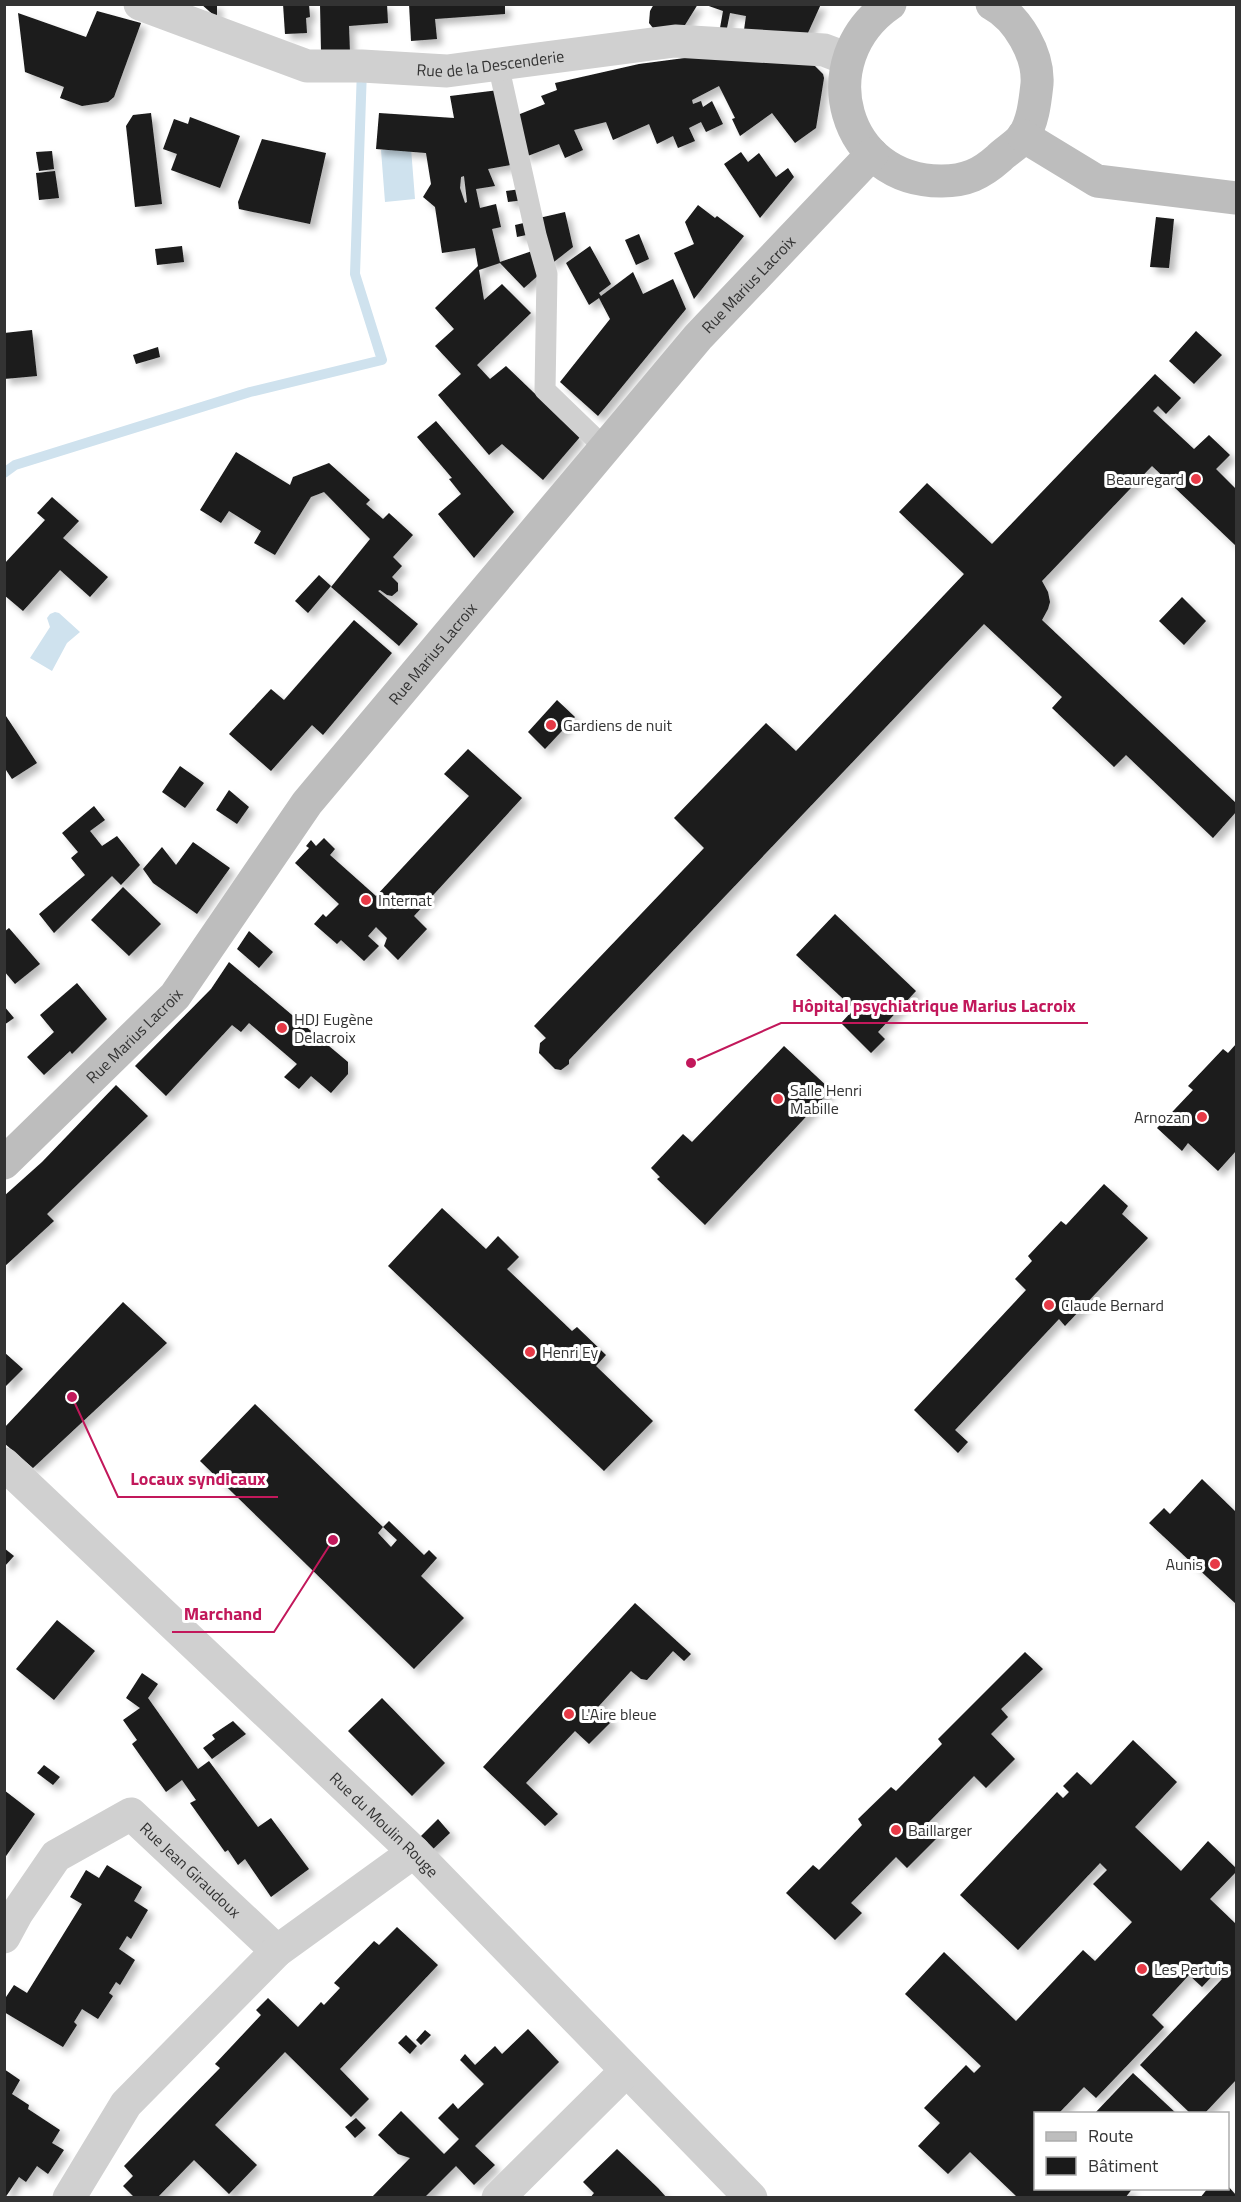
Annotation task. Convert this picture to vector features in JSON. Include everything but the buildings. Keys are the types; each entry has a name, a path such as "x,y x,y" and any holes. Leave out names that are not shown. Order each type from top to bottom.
{"main road":[{"path":"890,4 876,14 858,34 848,58 843,84 847,110 856,134 872,154 896,172 925,181 955,181 984,172 1023,136 1034,109 1037,80 1032,52 1018,16 992,4"},
{"path":"1023,136 1096,181 1236,198"},
{"name":"Rue Marius Lacroix","path":"4,1163 175,996 307,803 698,337 872,154"}],"street":[{"name":"Rue de la Descenderie","path":"140,4 182,14 307,66 362,66 447,71 675,41 824,50 848,58"},
{"name":"Rue du Moulin Rouge","path":"4,1464 414,1852 751,2198"},
{"name":"Rue Jean Giraudoux","path":"4,1937 17,1913 56,1856 131,1814 277,1951"},
{"path":"69,2198 126,2104 277,1951 414,1852"},
{"path":"498,2198 626,2071"}],"lane":[{"path":"498,64 536,235 547,274 545,390 604,447"}],"water":[{"path":"411,148 415,199 385,202 381,150"},
{"path":"55,612 80,632 67,643 52,671 30,658 50,627 47,618"}],"waterway":[{"path":"4,473 15,465 250,392 382,360 355,274 362,69"}],"place":[{"name":"Beauregard","path":"1196,479"},
{"name":"Gardiens de nuit","path":"551,725"},
{"name":"Internat","path":"366,900"},
{"name":"HDJ Eugène Delacroix","path":"282,1028"},
{"name":"Hôpital psychiatrique Marius Lacroix","path":"691,1063"},
{"name":"Salle Henri Mabille","path":"778,1099"},
{"name":"Arnozan","path":"1202,1117"},
{"name":"Claude Bernard","path":"1049,1305"},
{"name":"Henri Ey","path":"530,1352"},
{"name":"Locaux syndicaux","path":"72,1397"},
{"name":"Marchand","path":"333,1540"},
{"name":"Aunis","path":"1215,1564"},
{"name":"L'Aire bleue","path":"569,1714"},
{"name":"Baillarger","path":"896,1830"},
{"name":"Les Pertuis","path":"1142,1969"}]}
